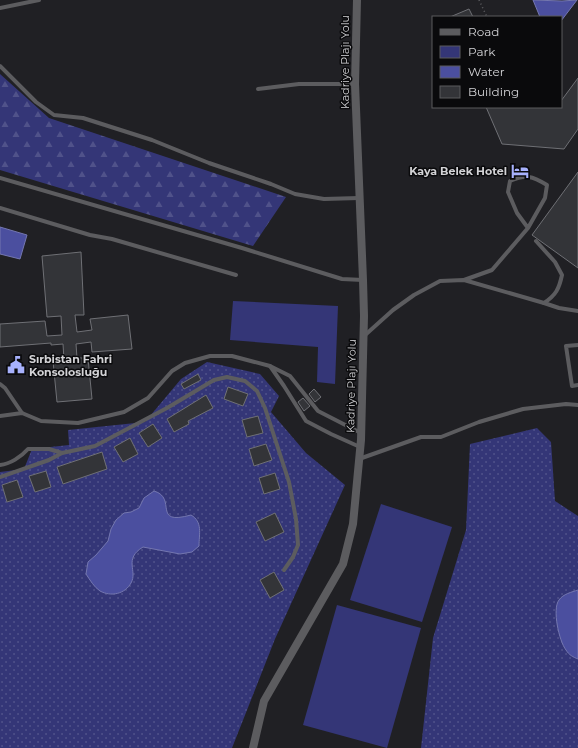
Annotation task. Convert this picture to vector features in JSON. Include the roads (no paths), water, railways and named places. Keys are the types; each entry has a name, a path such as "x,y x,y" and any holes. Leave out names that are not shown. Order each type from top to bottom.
{"street":[{"name":"Kadriye Plajı Yolu","path":"253,748 264,701 342,564 353,524 361,433 364,280 355,84 357,0"}],"lane":[{"path":"0,8 39,0"},
{"path":"0,66 36,102 54,115 83,118 152,140 209,163 271,184 295,194 324,199 360,198"},
{"path":"258,89 299,84 355,84"},
{"path":"363,336 414,294 440,281 464,280 492,270 528,228 545,198 546,185 535,178 521,176 510,181 508,192 517,213 528,228"},
{"path":"0,178 342,279 364,280"},
{"path":"0,208 90,235 112,239 236,275"},
{"path":"536,241 555,262 562,275 559,287 553,297 544,303"},
{"path":"464,280 559,308 578,310"},
{"path":"578,345 566,346 572,386 578,385"},
{"path":"0,416 22,413 42,421 78,423 124,412 148,398 172,371 185,363 210,356 232,356 270,366 290,376 318,411 361,433"},
{"path":"270,366 306,421 360,447"},
{"path":"0,477 49,460 62,453 95,446 214,380 227,377 245,381 257,391 265,408 288,482 295,511 298,545 293,557 284,570"},
{"path":"0,384 5,388 22,413"},
{"path":"359,459 421,437 441,437 480,422 523,409 566,404 578,405"},
{"path":"0,465 21,456 28,450 49,449 62,453"}],"water":[{"path":"533,0 577,0 562,20 562,16 540,16"},
{"path":"0,227 27,235 20,259 0,254"},
{"path":"154,491 161,494 164,499 166,510 172,517 191,515 195,518 200,529 199,546 192,552 180,554 143,547 137,552 132,560 133,578 128,587 121,592 113,594 100,591 86,574 88,562 108,541 111,529 116,520 124,513 131,512 139,508 144,498"},
{"path":"578,590 578,659 570,655 563,646 557,625 556,610 559,600 563,596"}],"place":[{"name":"Kaya Belek Hotel","path":"520,171"},
{"name":"Sırbistan Fahri Konsolosluğu","path":"16,365"}]}
